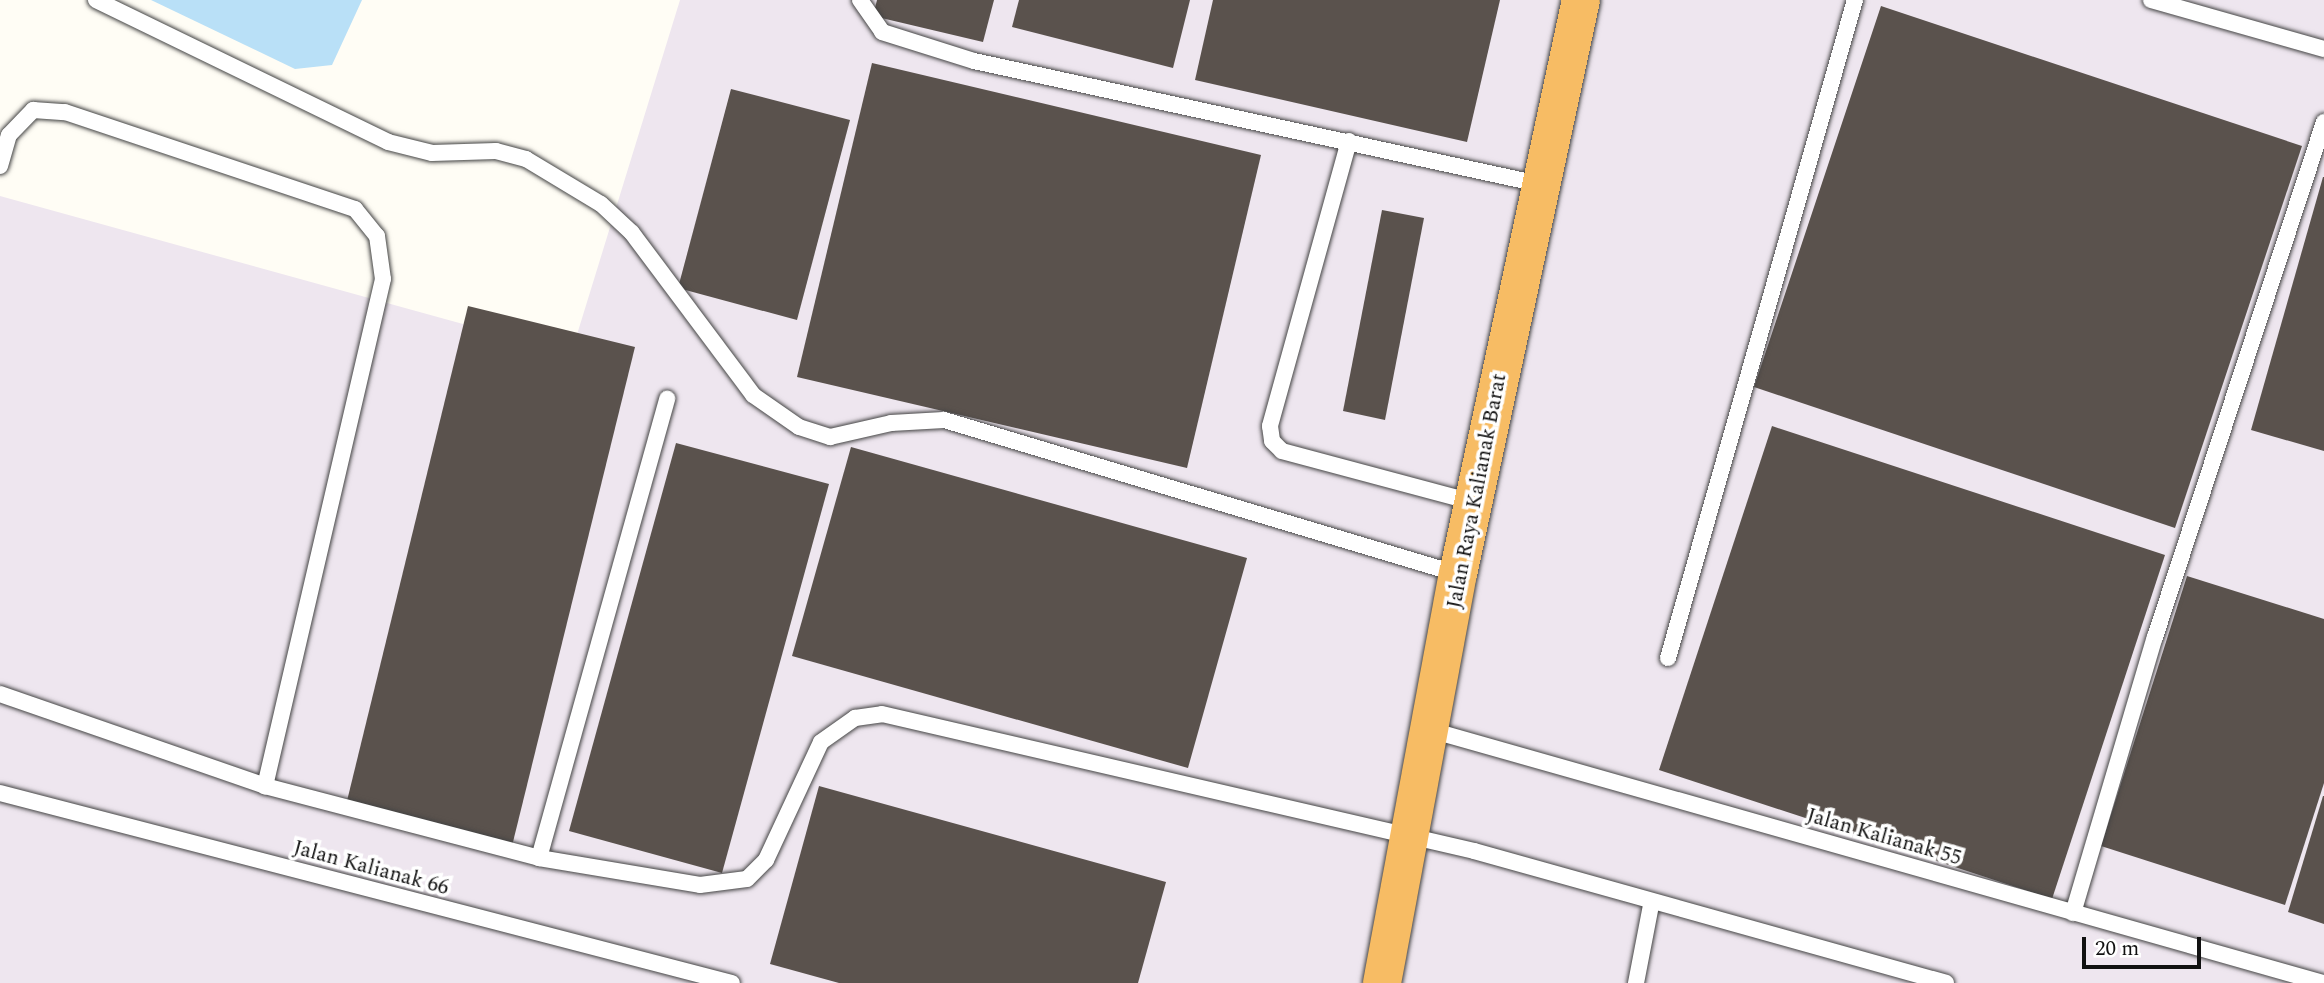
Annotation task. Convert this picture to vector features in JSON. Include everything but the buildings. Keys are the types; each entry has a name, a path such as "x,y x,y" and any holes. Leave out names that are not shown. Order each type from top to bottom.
{"highway":[{"name":"Jalan Raya Kalianak Barat","path":"1382,983 1434,731 1458,574 1539,184 1581,0"}],"lane":[{"path":"96,0 388,142 432,153 496,151 526,159 601,204 632,233 753,396 799,427 830,437 891,423 944,421 1458,574"},
{"path":"860,0 882,32 974,61 1539,184"},
{"path":"1668,658 1855,0"},
{"path":"2151,0 2324,49"},
{"path":"0,166 9,135 33,110 65,112 355,209 377,236 383,279 265,786"},
{"path":"2073,912 2324,122"},
{"path":"1349,141 1270,426 1272,441 1282,451 1474,503"},
{"path":"539,858 667,399"},
{"path":"0,694 265,786 539,858 700,885 747,878 766,860 821,742 855,718 882,714 1413,840 1946,983"},
{"name":"Jalan Kalianak 55","path":"1434,731 2323,983"},
{"name":"Jalan Kalianak 66","path":"0,793 732,983"},
{"path":"1636,983 1651,905"}],"shaded area":[{"path":"680,0 2324,0 2324,983 0,983 0,196 571,354"}],"water":[{"path":"151,0 362,0 332,65 295,69"}]}
